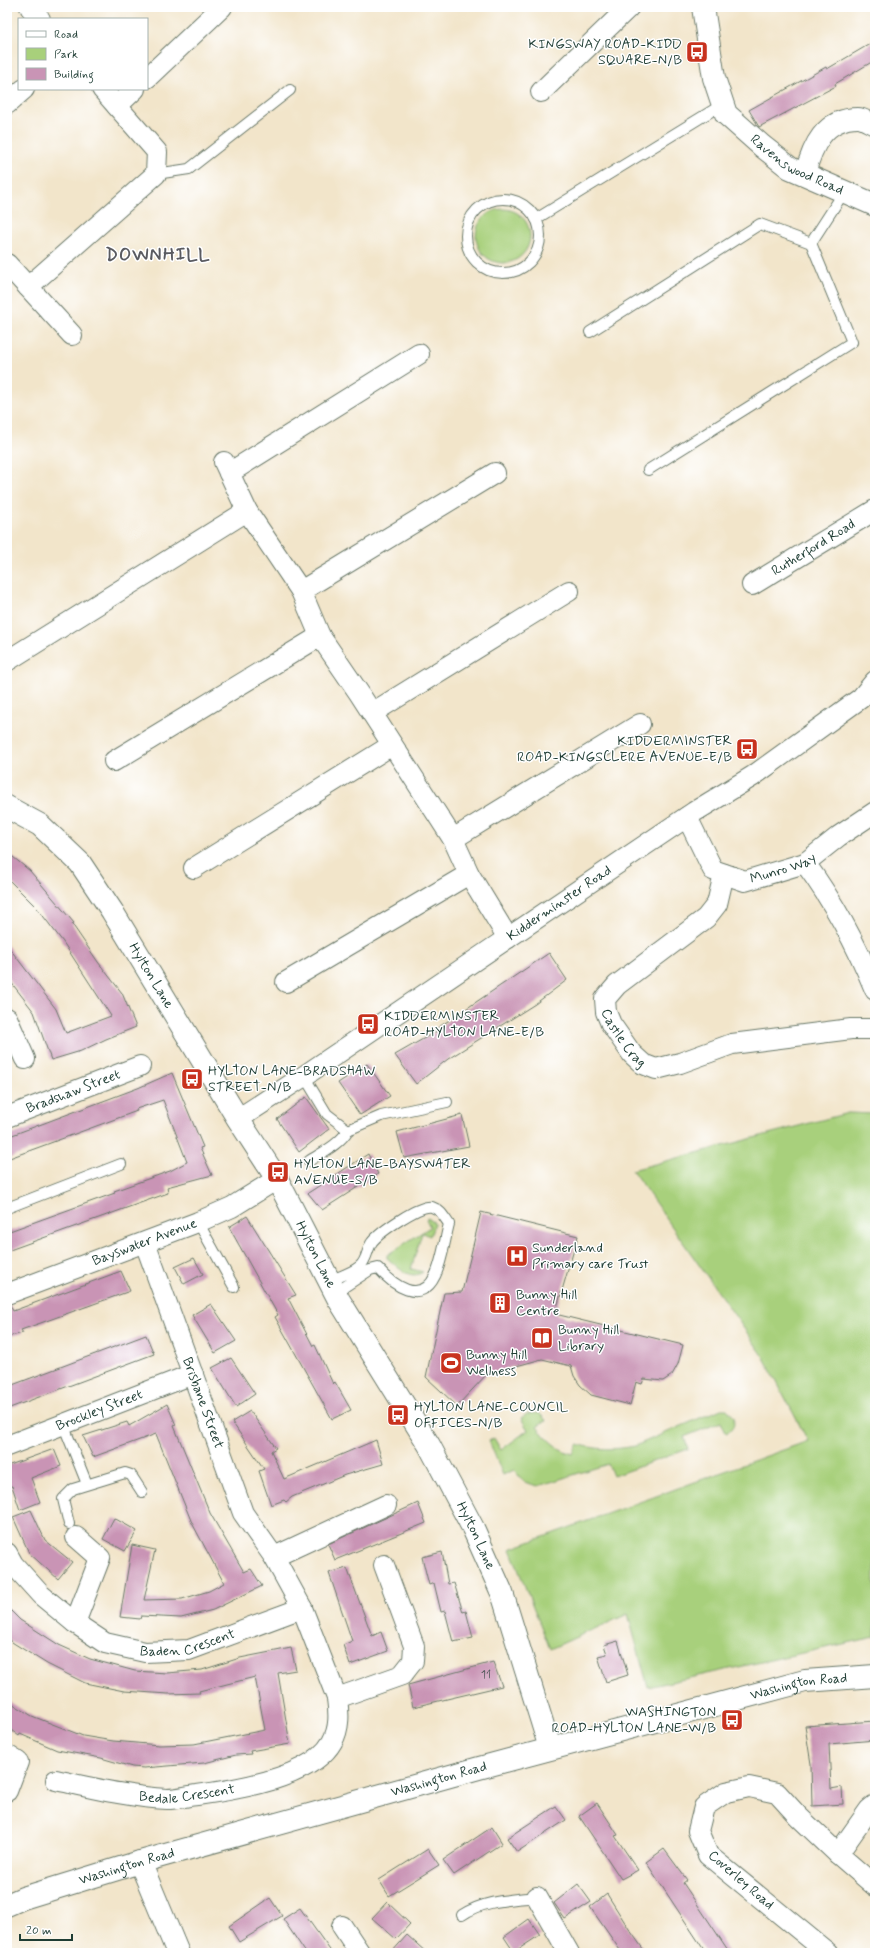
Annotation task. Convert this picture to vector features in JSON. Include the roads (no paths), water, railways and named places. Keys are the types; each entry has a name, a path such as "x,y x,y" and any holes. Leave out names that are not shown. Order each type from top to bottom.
{"street":[{"path":"30,7 39,18"},
{"path":"148,77 222,7"},
{"path":"541,92 629,7"},
{"path":"703,7 714,78 724,109"},
{"path":"7,104 23,90"},
{"path":"28,287 156,174 157,152 103,90"},
{"path":"117,106 134,90"},
{"name":"Ravenswood Road","path":"724,109 762,146 790,168 875,205"},
{"path":"805,174 811,152 822,133 841,121 859,118 875,125"},
{"path":"7,264 72,335"},
{"path":"419,354 226,468 247,511 301,591 320,636 372,713 453,839 469,874 508,938"},
{"path":"301,591 495,473"},
{"name":"Rutherford Road","path":"752,585 875,510"},
{"path":"7,661 247,511"},
{"path":"372,713 569,591"},
{"path":"114,761 320,636"},
{"name":"Kidderminster Road","path":"238,1119 687,817 753,776 861,698 875,680"},
{"path":"453,839 640,724"},
{"path":"194,868 392,745"},
{"name":"Hylton Lane","path":"7,807 40,825 80,863 112,911 276,1179 332,1287 432,1450 473,1528 502,1593 550,1748"},
{"name":"Munro Way","path":"687,817 714,870 745,881 805,863 839,836 875,812"},
{"path":"805,863 826,891 858,948 875,990"},
{"path":"286,982 469,874"},
{"name":"Castle Crag","path":"724,874 717,904 706,918 617,985 606,999 606,1012 611,1024 632,1054 643,1064 656,1069 680,1064 732,1044 850,1029 875,1029"},
{"path":"7,1018 25,1059"},
{"name":"Bradshaw Street","path":"7,1117 44,1093 140,1066"},
{"name":"Bayswater Avenue","path":"7,1294 198,1222 232,1206 276,1179"},
{"name":"Brisbane Street","path":"145,1243 243,1513 274,1557 302,1608 336,1698 339,1713 337,1730 332,1743 313,1762"},
{"name":"Brockley Street","path":"7,1446 193,1374"},
{"path":"274,1557 386,1505"},
{"path":"73,1530 100,1558 75,1623"},
{"name":"Baden Crescent","path":"7,1553 13,1564 41,1595 75,1623 105,1643 145,1652 189,1650 302,1608"},
{"path":"336,1698 402,1675 414,1661 414,1646 384,1565"},
{"name":"Washington Road","path":"7,1905 23,1898 140,1862 550,1748 806,1681 875,1676"},
{"path":"7,1791 12,1759"},
{"name":"Bedale Crescent","path":"56,1780 113,1793 168,1799 230,1790 265,1782 279,1778 313,1762"},
{"name":"Coverley Road","path":"828,1953 708,1855 698,1831 704,1807 726,1792 749,1787 777,1793 798,1816 838,1854 875,1886"},
{"path":"838,1854 869,1810 875,1805"},
{"path":"140,1862 178,1953"},
{"path":"537,1897 569,1953"},
{"path":"342,1926 360,1953"}],"lane":[{"path":"156,174 189,169 290,90"},
{"path":"536,219 724,109"},
{"path":"812,243 844,192"},
{"path":"506,199 518,202 529,209 536,219 540,231 540,243 536,254 528,264 518,270 506,274 494,273 483,268 474,260 467,249 465,237 467,224 478,209 494,200 506,199"},
{"path":"590,332 760,224 812,243 852,342 648,470"},
{"path":"304,1076 327,1114 348,1130"},
{"path":"309,1161 332,1147 348,1130 381,1116 447,1102"},
{"path":"7,1208 121,1164"},
{"path":"431,1207 440,1211 448,1224 435,1276 427,1287 416,1291 400,1288 388,1280 378,1268 370,1270 332,1287 360,1267 367,1256 372,1242 390,1227 417,1210 431,1207"},
{"path":"198,1222 234,1287"},
{"path":"63,1424 87,1484"},
{"path":"73,1530 63,1499 73,1489 125,1473 131,1475 142,1492"},
{"path":"462,1915 474,1907 485,1903 537,1897"}],"place":[{"name":"KINGSWAY ROAD-KIDD SQUARE-N/B","path":"697,52"},
{"name":"KIDDERMINSTER ROAD-KINGSCLERE AVENUE-E/B","path":"747,749"},
{"name":"KIDDERMINSTER ROAD-HYLTON LANE-E/B","path":"368,1024"},
{"name":"HYLTON LANE-BRADSHAW STREET-N/B","path":"192,1079"},
{"name":"HYLTON LANE-BAYSWATER AVENUE-S/B","path":"278,1172"},
{"name":"Sunderland Primary care Trust","path":"517,1256"},
{"name":"Bunny Hill Centre","path":"500,1303"},
{"name":"Bunny Hill Library","path":"542,1338"},
{"name":"Bunny Hill Wellness","path":"451,1363"},
{"name":"HYLTON LANE-COUNCIL OFFICES-N/B","path":"398,1415"},
{"name":"WASHINGTON ROAD-HYLTON LANE-W/B","path":"732,1720"}],"district":[{"name":"DOWNHILL","path":"158,255"}]}
